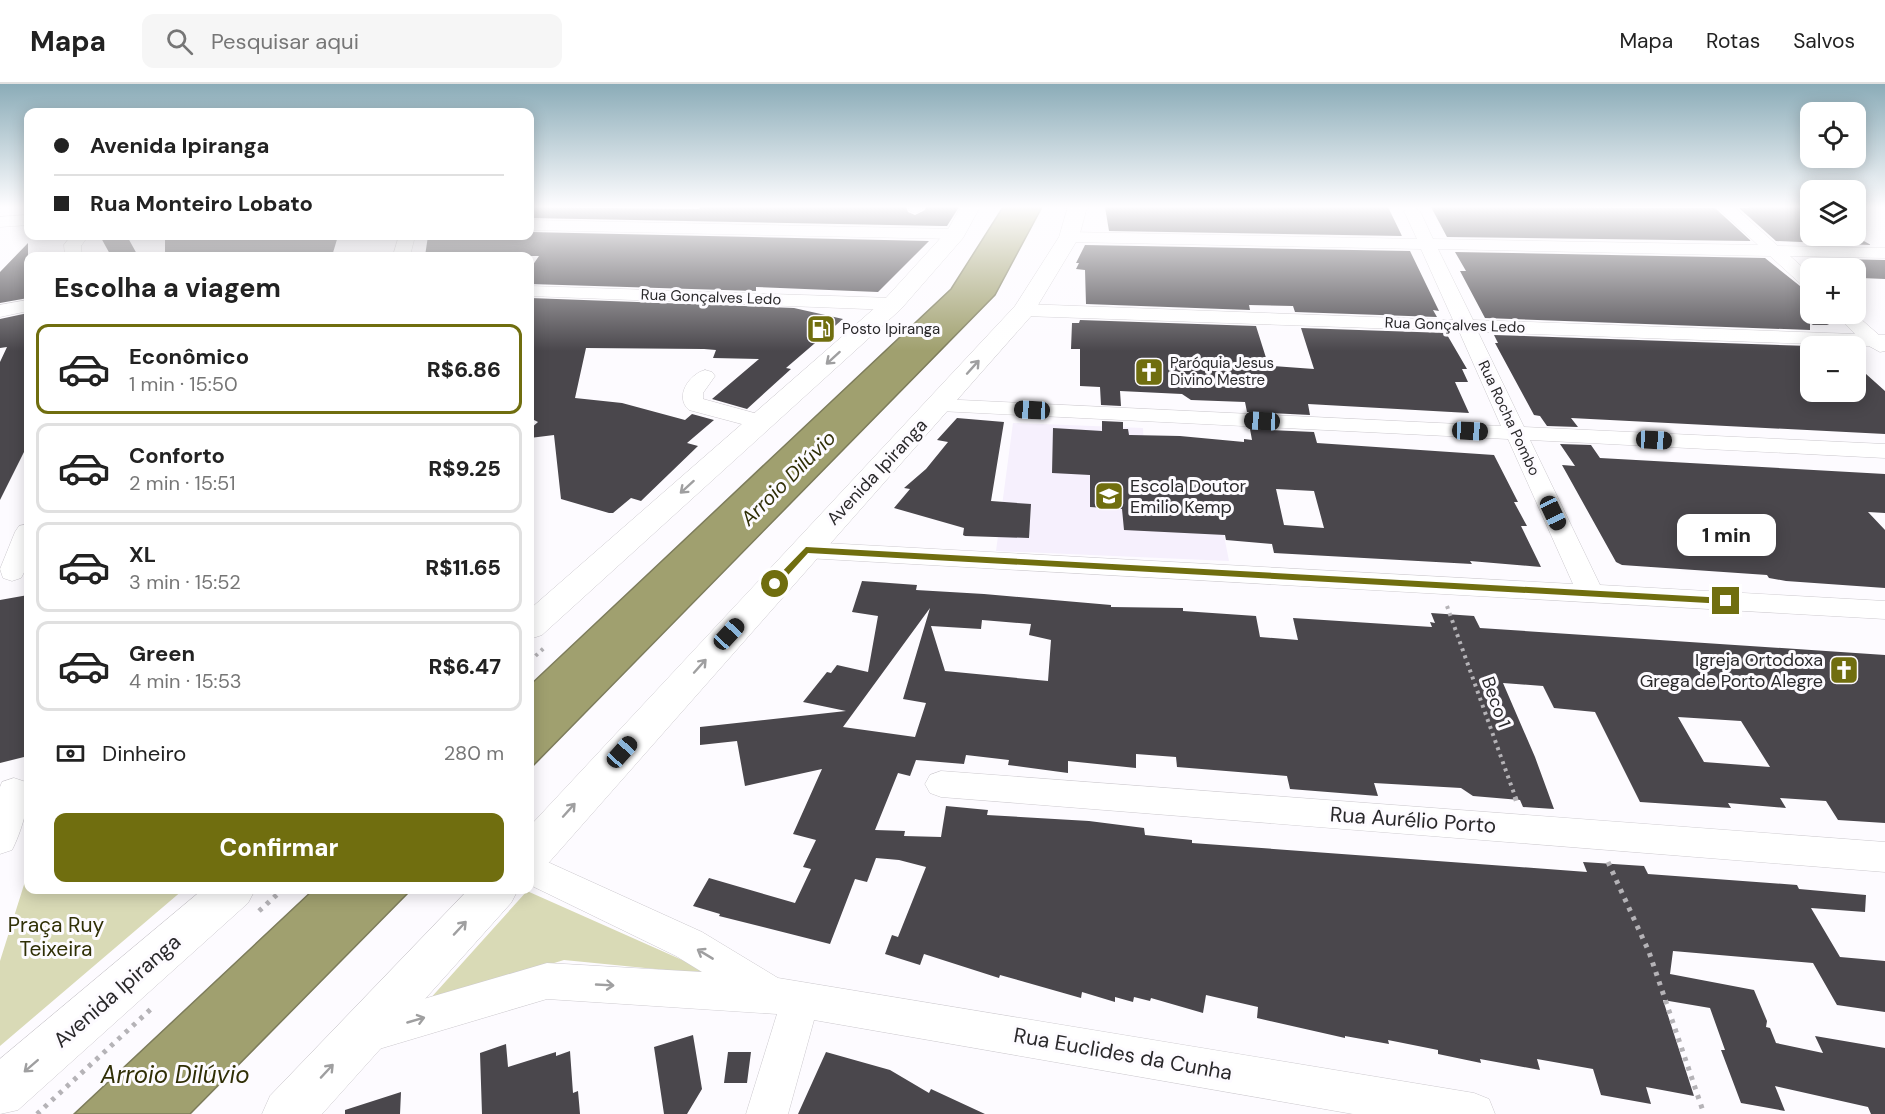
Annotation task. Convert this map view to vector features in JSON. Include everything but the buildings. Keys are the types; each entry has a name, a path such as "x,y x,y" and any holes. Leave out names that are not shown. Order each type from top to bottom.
{"main road":[{"path":"534,623 893,304 937,255"},
{"name":"Avenida Ipiranga","path":"534,850 1024,309 1058,255"},
{"name":"Avenida Ipiranga","path":"0,1092 228,894"},
{"path":"288,1114 492,894"}],"street":[{"name":"Rua Rocha Pombo","path":"1433,255 1590,594"},
{"path":"1780,255 1800,274"},
{"name":"Rua Gonçalves Ledo","path":"534,291 893,304"},
{"path":"0,311 24,307"},
{"name":"Rua Gonçalves Ledo","path":"1024,309 1881,344"},
{"path":"1856,324 1881,344"},
{"path":"705,376 692,393 692,400 697,405 761,422"},
{"path":"939,405 1885,451"},
{"path":"13,572 24,543"},
{"path":"806,550 1885,610"},
{"name":"Rua Aurélio Porto","path":"941,783 1885,857"},
{"path":"0,840 20,790"},
{"name":"Rua Euclides da Cunha","path":"534,871 688,944 787,997"},
{"name":"Rua Euclides da Cunha","path":"360,1036 547,981 787,997 1473,1114"},
{"path":"767,1114 787,997"}],"path":[{"name":"Beco 1","path":"1440,585 1527,829"},
{"path":"1595,834 1649,952 1704,1114"}],"shaded area":[{"name":"Escola Doutor Emilio Kemp","path":"1013,423 1143,428 1146,486 1215,490 1229,561 996,551"}],"green space":[{"name":"Praça Ruy Teixeira","path":"24,885 24,894 178,894 0,1046 0,961"},
{"path":"524,894 534,894 716,975 564,960 428,1001"}],"water":[{"name":"Arroio Dilúvio","path":"973,255 1016,255 995,295 534,765 534,681 951,289"},
{"name":"Arroio Dilúvio","path":"309,894 407,894 190,1114 74,1114"}],"place":[{"name":"Posto Ipiranga","path":"821,329"},
{"name":"Paróquia Jesus Divino Mestre","path":"1149,372"},
{"name":"Escola Doutor Emilio Kemp","path":"1109,496"},
{"name":"Igreja Ortodoxa Grega de Porto Alegre","path":"1844,670"}],"route":[{"path":"775,584 806,550 1726,601"}]}
